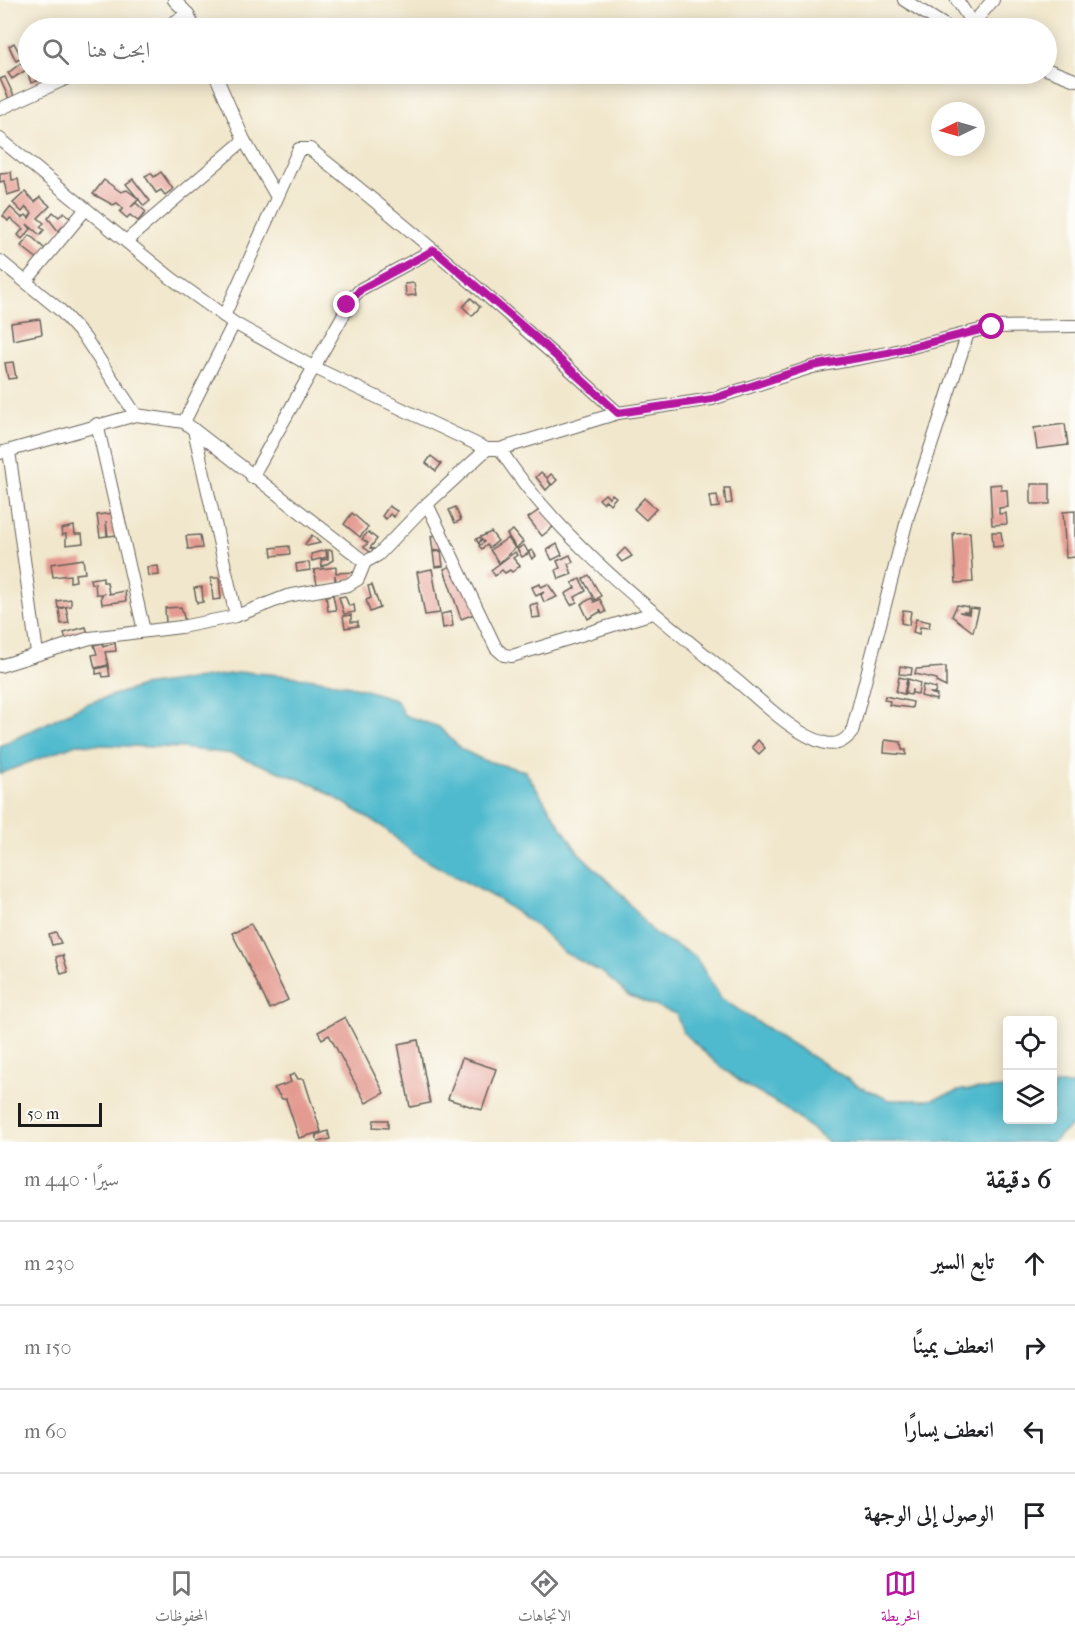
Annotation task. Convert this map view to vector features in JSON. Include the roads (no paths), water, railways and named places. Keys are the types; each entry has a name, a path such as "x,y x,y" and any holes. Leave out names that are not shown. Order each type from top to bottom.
{"street":[{"path":"174,0 189,18"},
{"path":"903,0 933,18"},
{"path":"957,0 966,18"},
{"path":"977,18 993,0"},
{"path":"182,18 188,15"},
{"path":"1057,73 1075,79"},
{"path":"0,109 54,84"},
{"path":"219,84 244,140 277,197"},
{"path":"0,139 85,210 229,319 313,367 493,449 532,496 653,613 789,724 824,743 835,744 845,740 852,732 908,516 968,333"},
{"path":"126,241 244,140"},
{"path":"184,422 299,149 310,149 434,250 533,335 618,413"},
{"path":"27,280 85,210"},
{"path":"252,477 354,296 361,289 434,250"},
{"path":"0,261 27,280 60,310 85,338 136,415"},
{"path":"0,666 37,652 90,638 181,627 236,615 287,596 348,585 358,579 364,562 378,555 427,504 493,449 618,413 712,399 812,366 888,353 992,327 1075,326"},
{"path":"37,652 4,452 98,424 136,415 184,422 364,562"},
{"path":"98,424 144,631"},
{"path":"194,430 236,615"},
{"path":"427,504 496,648 504,655 512,656 653,613"}],"water":[{"path":"245,672 323,680 379,694 397,701 404,715 439,727 461,749 483,760 525,771 577,851 621,894 655,934 695,956 721,998 860,1087 890,1100 930,1100 962,1090 1003,1088 1003,1124 1057,1124 1057,1085 1075,1085 1075,1123 1052,1142 828,1142 781,1105 746,1086 716,1063 683,1032 676,1014 628,995 603,973 563,952 538,927 497,899 414,854 383,827 315,785 232,754 182,748 76,744 0,774 0,746 86,704 142,686"}]}
